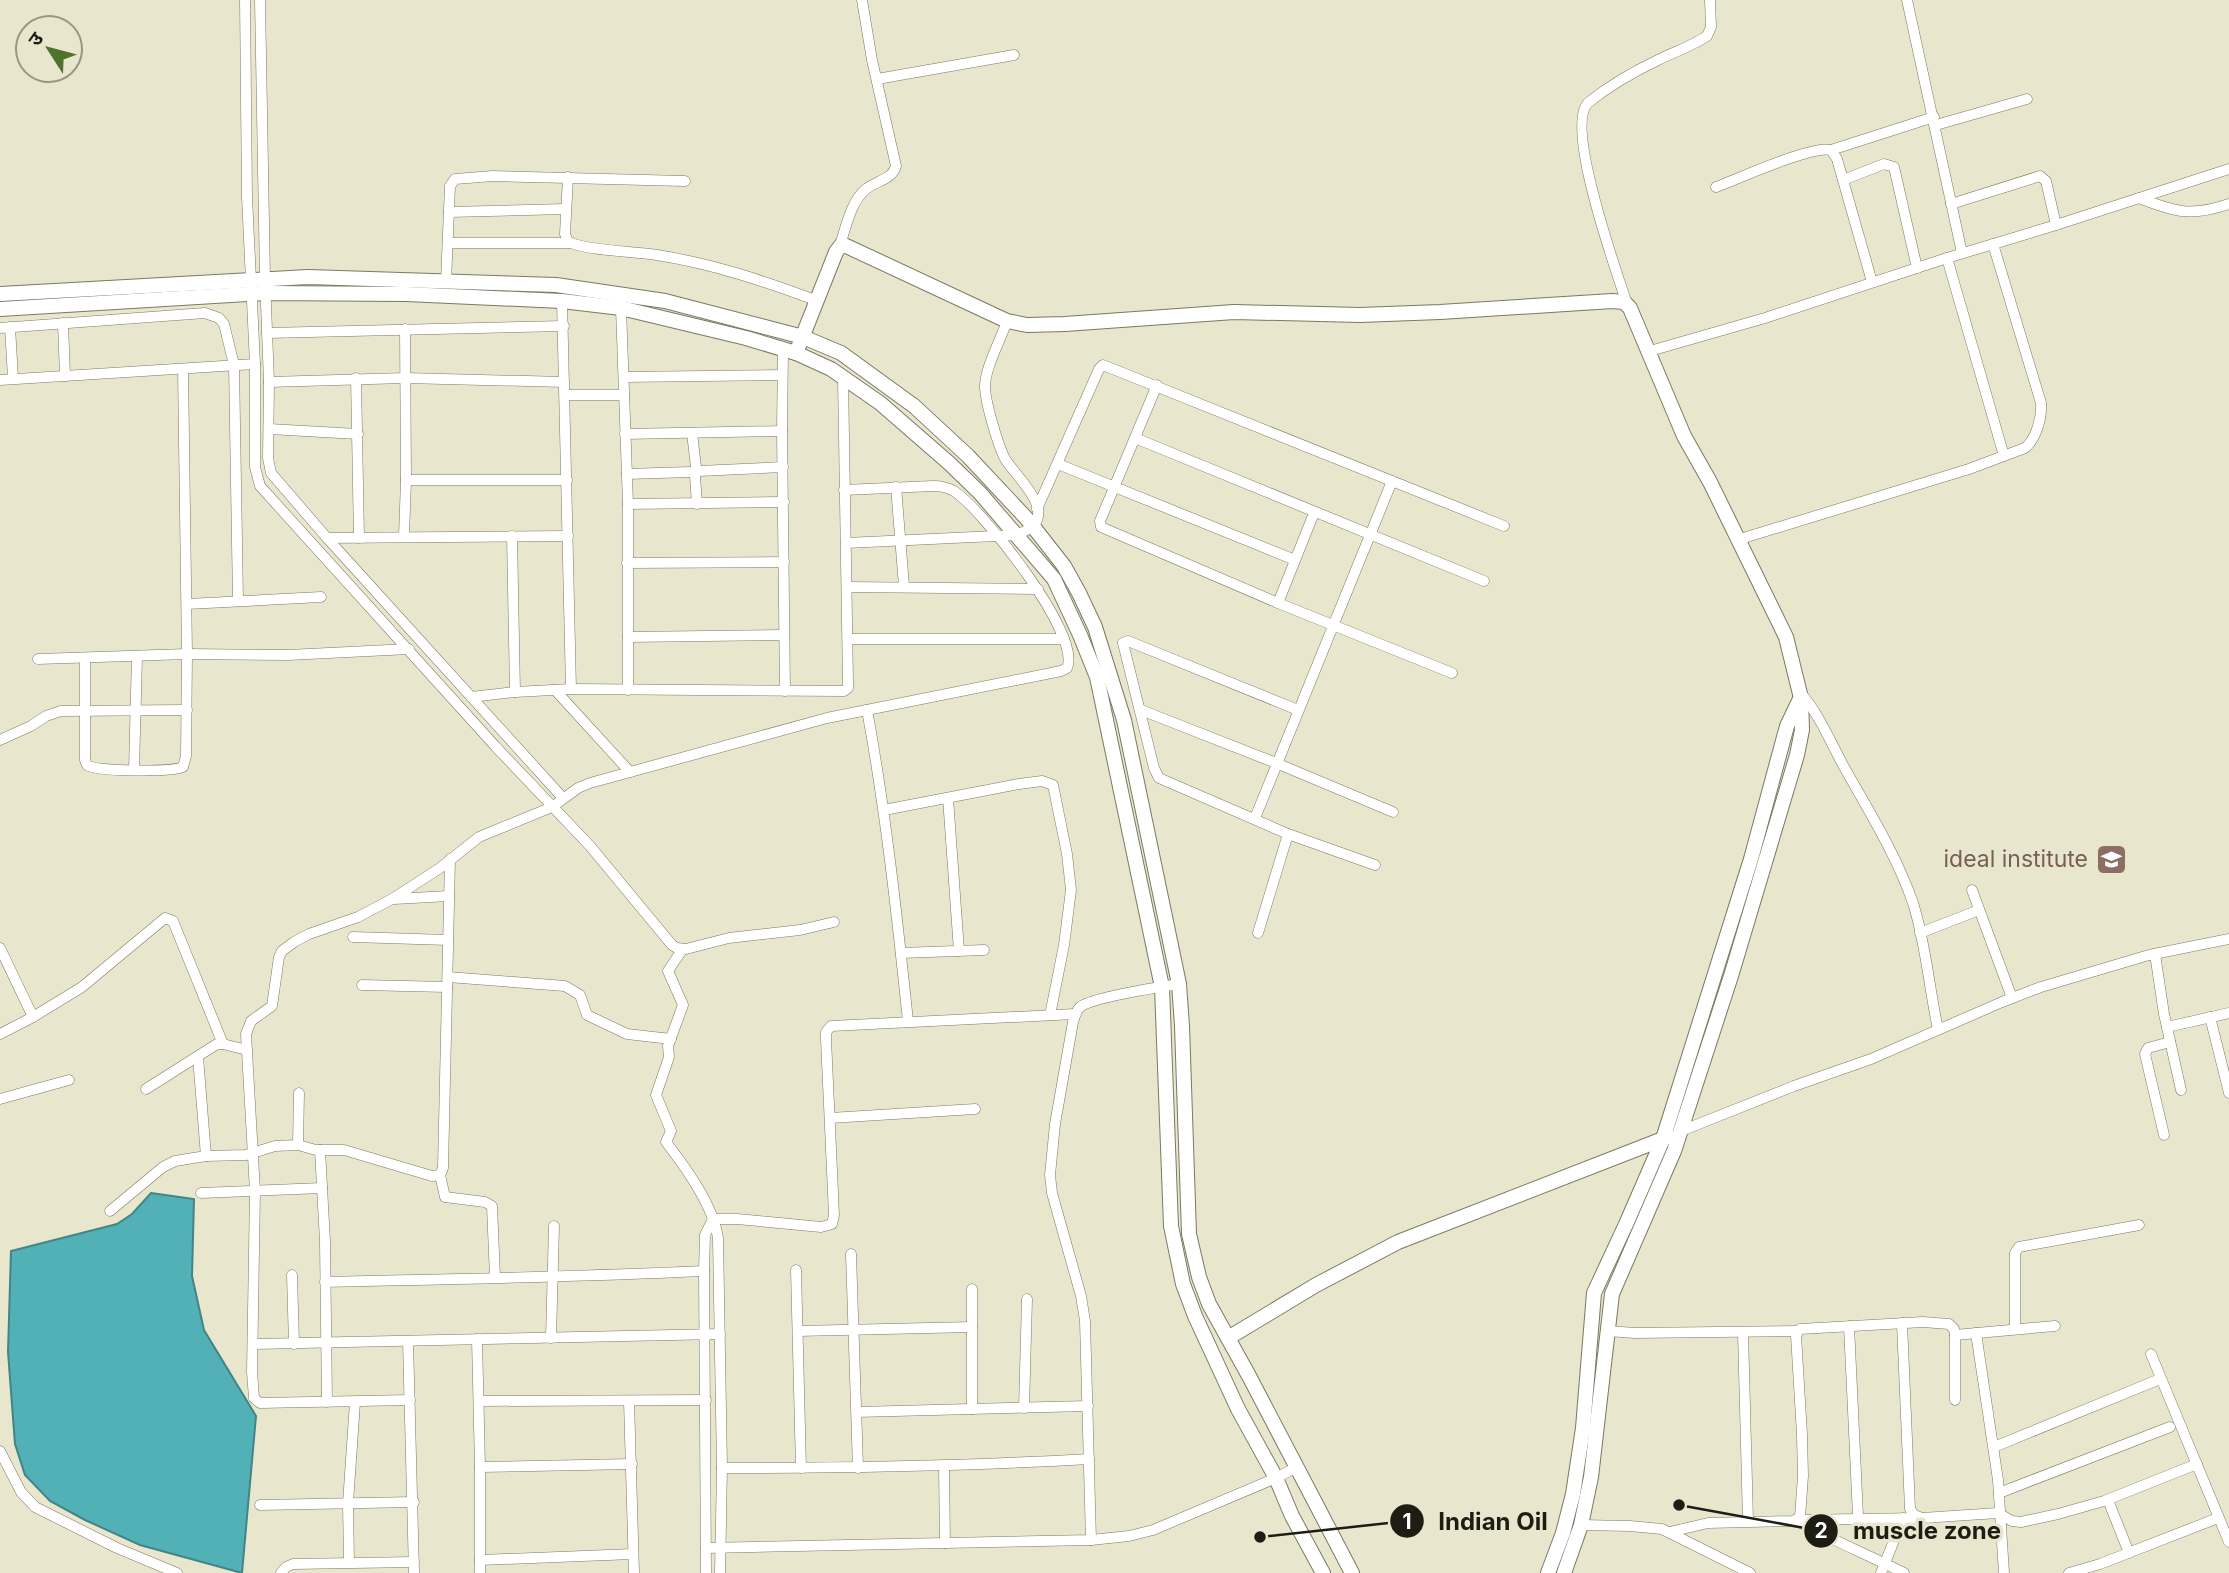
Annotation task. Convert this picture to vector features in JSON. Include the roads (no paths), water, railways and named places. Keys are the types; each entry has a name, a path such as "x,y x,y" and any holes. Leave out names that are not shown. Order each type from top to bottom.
{"street":[{"path":"245,0 247,197 267,333 268,458 271,473 563,798"},
{"path":"260,0 255,467 260,485 623,884 672,945 682,950 735,936 800,930 834,922"},
{"path":"785,691 782,375 790,352 803,337 859,197 863,191 895,170 895,157 862,0"},
{"path":"1564,1573 1581,1525 1593,1465 1614,1289 1666,1174 1681,1131 1731,976 1802,730 1800,695 1791,651 1710,482 1684,436 1650,351 1627,304 1591,190 1584,144 1582,113 1588,103 1642,68 1707,36 1711,27 1710,0"},
{"path":"1906,0 1935,121 1962,253"},
{"path":"877,79 1014,54"},
{"path":"1716,187 1821,149 1831,150 2027,99"},
{"path":"1831,150 1837,159 1872,282"},
{"path":"1843,180 1884,164 1894,167 1917,268"},
{"path":"1650,351 1765,318 2229,169"},
{"path":"446,282 450,187 455,179 493,176 685,181"},
{"path":"1951,204 2040,176 2046,181 2056,225"},
{"path":"568,177 565,234 571,243"},
{"path":"2138,198 2184,212 2202,212 2229,204"},
{"path":"449,212 566,209"},
{"path":"449,243 571,243 656,254 751,276 818,301"},
{"path":"1737,540 1945,477 2030,444 2042,409 2033,370 1993,244"},
{"path":"840,245 851,247 1007,321 1027,325 1224,312 1360,315 1612,301 1627,304"},
{"path":"1947,258 2004,456"},
{"path":"0,309 259,286 308,277 556,285 665,301 803,337 841,353 914,405 968,456 1032,526 1063,566 1095,627 1116,691 1134,765 1179,984 1189,1234 1199,1277 1209,1304 1352,1573"},
{"path":"0,294 259,286 562,301 621,308 735,335 790,352 843,377 886,408 949,463 1017,535 1056,582 1097,677 1162,987 1171,1226 1183,1284 1238,1409 1323,1573"},
{"path":"562,301 571,689"},
{"path":"621,308 628,504 628,690"},
{"path":"13,379 5,328 205,313 214,315 224,324 234,365 238,601"},
{"path":"846,543 1017,535 1036,521 1034,495 1004,457 986,395 987,376 1007,321"},
{"path":"63,323 65,376"},
{"path":"267,333 564,326"},
{"path":"404,536 405,329"},
{"path":"0,380 256,364"},
{"path":"1037,509 1101,366 1107,366 1504,526"},
{"path":"85,658 87,765 95,769 134,770 183,767 186,756 187,604 183,369"},
{"path":"624,377 782,375"},
{"path":"471,697 571,689 844,691 848,688 843,377"},
{"path":"269,382 356,378 564,382"},
{"path":"356,378 359,538"},
{"path":"1157,385 1100,521 1101,527 1278,603 1452,673"},
{"path":"565,395 624,395"},
{"path":"269,429 358,434"},
{"path":"625,434 782,431"},
{"path":"692,433 697,504"},
{"path":"1135,438 1484,581"},
{"path":"1058,464 1295,560"},
{"path":"627,474 783,467"},
{"path":"406,480 567,480"},
{"path":"1255,818 1392,481"},
{"path":"411,1400 256,1401 253,1394 255,1191 248,1025 254,1017 272,1006 279,957 293,942 392,899 485,834 552,807 590,783 794,726 1061,671 1069,664 1064,639 1038,589 996,536 950,489 933,486 844,490"},
{"path":"896,487 904,586"},
{"path":"628,504 784,502"},
{"path":"1278,603 1314,513"},
{"path":"512,536 515,692"},
{"path":"327,538 568,536"},
{"path":"628,563 784,562"},
{"path":"847,587 1038,589"},
{"path":"187,604 321,597"},
{"path":"628,637 785,635"},
{"path":"848,639 1064,639"},
{"path":"1298,710 1126,640 1124,642 1123,647 1154,768 1159,778 1287,834 1375,865"},
{"path":"38,659 187,654 288,655 409,649"},
{"path":"134,770 137,656"},
{"path":"555,690 630,772"},
{"path":"1800,695 1826,730 1891,851 1912,903 1920,933 1938,1029"},
{"path":"1548,1573 1563,1533 1573,1494 1583,1428 1594,1293 1628,1222 1662,1139 1751,859 1787,726 1800,695"},
{"path":"0,740 56,711 187,710"},
{"path":"867,710 884,810 908,1020"},
{"path":"1141,710 1393,812"},
{"path":"884,810 1042,780 1053,786 1067,854 1071,890 1064,945 1050,1015"},
{"path":"948,798 959,951"},
{"path":"1258,933 1287,834"},
{"path":"450,859 443,1154 440,1175 445,1197 485,1202 492,1206 495,1277"},
{"path":"1972,890 2012,998"},
{"path":"392,899 449,896"},
{"path":"1920,933 1979,910"},
{"path":"0,1034 33,1017 102,973 158,922 169,918 173,921 223,1044"},
{"path":"353,937 448,940"},
{"path":"1210,1350 1316,1285 1398,1242 1794,1086 1871,1059 2012,998 2076,976 2155,954 2229,939"},
{"path":"0,948 33,1017"},
{"path":"682,950 668,971 683,1005 668,1045 669,1057 656,1095 671,1131 666,1142 689,1173 713,1219 719,1245 722,1468 720,1573"},
{"path":"901,953 984,950"},
{"path":"2155,954 2181,1090"},
{"path":"362,985 447,982 565,986 579,995 587,1015 627,1034 671,1039"},
{"path":"1091,1539 1083,1305 1049,1175 1057,1114 1075,1014 1086,1003 1179,984"},
{"path":"2167,1027 2229,1013"},
{"path":"713,1219 821,1227 832,1224 834,1216 826,1039 828,1029 838,1024 1075,1014"},
{"path":"2210,1017 2229,1094"},
{"path":"2164,1135 2145,1051 2170,1042"},
{"path":"146,1089 214,1046 223,1044 247,1050"},
{"path":"198,1057 206,1156"},
{"path":"0,1099 68,1080"},
{"path":"298,1145 299,1093"},
{"path":"830,1118 975,1109"},
{"path":"110,1211 170,1163 180,1159 237,1156 270,1147 298,1145 320,1150 344,1150 432,1176 440,1175"},
{"path":"320,1150 326,1282 327,1402"},
{"path":"201,1193 322,1188"},
{"path":"706,1573 704,1271 705,1235 713,1219"},
{"path":"2015,1329 2015,1253 2019,1247 2139,1225"},
{"path":"551,1338 554,1226"},
{"path":"851,1254 858,1468"},
{"path":"796,1270 801,1468"},
{"path":"326,1282 551,1278 704,1271"},
{"path":"292,1275 294,1343"},
{"path":"972,1289 972,1409"},
{"path":"1024,1408 1027,1299"},
{"path":"1608,1331 1797,1331 1804,1328 1945,1322 1952,1326 1955,1335 1955,1400"},
{"path":"1902,1323 1910,1509 1914,1515 1922,1518"},
{"path":"1849,1326 1858,1516"},
{"path":"1955,1335 2055,1326"},
{"path":"798,1332 972,1327"},
{"path":"1797,1331 1803,1476 1801,1511 1797,1520"},
{"path":"1743,1332 1748,1521"},
{"path":"1976,1333 1994,1447 2004,1573"},
{"path":"253,1344 720,1334"},
{"path":"477,1339 480,1401 480,1573"},
{"path":"281,1573 292,1564 349,1562 414,1567 408,1341"},
{"path":"2151,1354 2229,1542"},
{"path":"1994,1447 2160,1378"},
{"path":"480,1401 706,1400"},
{"path":"629,1401 634,1573"},
{"path":"349,1562 348,1503 355,1402"},
{"path":"857,1412 1088,1406"},
{"path":"1998,1493 2170,1427"},
{"path":"0,1451 21,1492 35,1507 117,1548 177,1573"},
{"path":"722,1468 944,1466 1089,1459"},
{"path":"480,1467 632,1464"},
{"path":"1670,1532 1708,1523 1922,1518 1998,1513 2012,1521 2021,1522 2108,1500 2197,1464"},
{"path":"944,1466 945,1543"},
{"path":"706,1548 1129,1536 1153,1530 1297,1467"},
{"path":"2108,1500 2129,1553"},
{"path":"260,1505 414,1502"},
{"path":"1883,1568 1903,1518"},
{"path":"2069,1573 2218,1518"},
{"path":"1797,1520 1883,1568 1904,1573"},
{"path":"1581,1525 1652,1527 1670,1532 1751,1573"},
{"path":"480,1560 633,1554"}],"water":[{"path":"151,1193 194,1199 192,1276 204,1330 256,1416 242,1573 140,1545 50,1501 25,1475 15,1444 8,1352 11,1251 117,1224 132,1214"}],"place":[{"name":"ideal institute","path":"2111,859"},
{"name":"muscle zone","path":"1679,1505"},
{"name":"Indian Oil","path":"1260,1537"}]}
